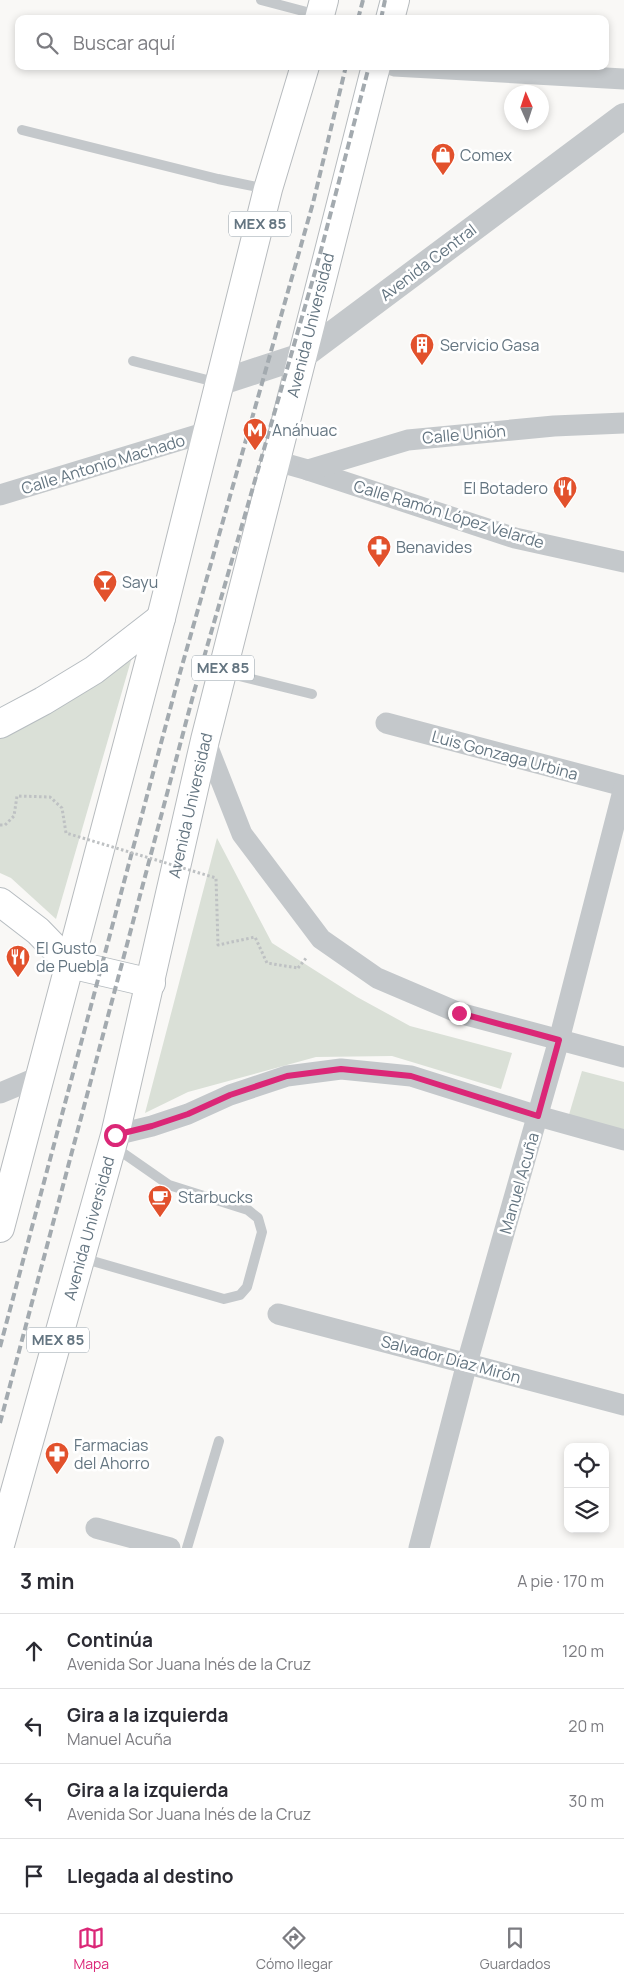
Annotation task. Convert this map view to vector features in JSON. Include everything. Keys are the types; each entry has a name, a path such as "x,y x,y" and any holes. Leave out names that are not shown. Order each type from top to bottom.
{"main road":[{"path":"391,15 395,0"},
{"name":"MEX 85","path":"0,1228 4,1199 41,1076 162,618 268,189 304,70"},
{"name":"Avenida Universidad","path":"0,1544 114,1140 205,740 375,70"},
{"path":"0,724 94,670 162,618"},
{"path":"0,902 38,930 70,964 151,983"}],"street":[{"path":"465,70 624,79"},
{"name":"Avenida Central","path":"220,382 304,355 624,116"},
{"name":"Calle Unión","path":"308,470 408,440 554,426 624,423"},
{"name":"Calle Antonio Machado","path":"0,496 207,432"},
{"name":"Calle Ramón López Velarde","path":"276,461 515,538 624,562"},
{"name":"Luis Gonzaga Urbina","path":"386,723 624,787"},
{"path":"205,740 242,834 321,939 377,978 459,1013 624,1057"},
{"name":"Manuel Acuña","path":"419,1548 467,1363 559,1040 624,787"},
{"path":"114,1140 188,1114 230,1095 287,1076 341,1069 411,1076 538,1116 624,1140"},
{"path":"0,1094 41,1076"},
{"name":"Salvador Díaz Mirón","path":"278,1314 624,1404"},
{"path":"96,1528 170,1548"}],"lane":[{"path":"261,0 321,11"},
{"path":"22,130 218,179 268,189"},
{"path":"133,361 220,382"},
{"path":"222,672 312,694"},
{"path":"81,1258 224,1299 240,1295 247,1287 262,1232 258,1218 248,1210 169,1185 114,1140"},
{"path":"187,1548 219,1441"}],"path":[{"path":"0,825 5,825 14,816 17,796 50,797 62,808 66,833 216,878 218,945 256,937 267,963 298,968"}],"shaded area":[{"path":"132,657 56,919 11,878 0,873 0,734 55,710"},
{"path":"217,838 272,943 357,997 410,1026 512,1053 501,1089 392,1056 316,1057 188,1092 145,1113"},
{"path":"582,1071 624,1082 624,1134 568,1118"}],"railway":[{"path":"359,15 363,0"},
{"path":"382,15 385,0"},
{"path":"0,1347 176,687 313,203 345,70"},
{"path":"0,1423 194,692 319,258 368,70"}],"place":[{"name":"Comex","path":"443,176"},
{"name":"Servicio Gasa","path":"422,366"},
{"name":"Anáhuac","path":"255,451"},
{"name":"El Botadero","path":"565,509"},
{"name":"Benavides","path":"379,568"},
{"name":"Sayu","path":"105,603"},
{"name":"El Gusto de Puebla","path":"18,978"},
{"name":"Starbucks","path":"160,1218"},
{"name":"Farmacias del Ahorro","path":"57,1475"}],"route":[{"path":"115,1135 152,1126 188,1114 230,1095 287,1076 341,1069 411,1076 538,1116 559,1040 459,1013"}]}
